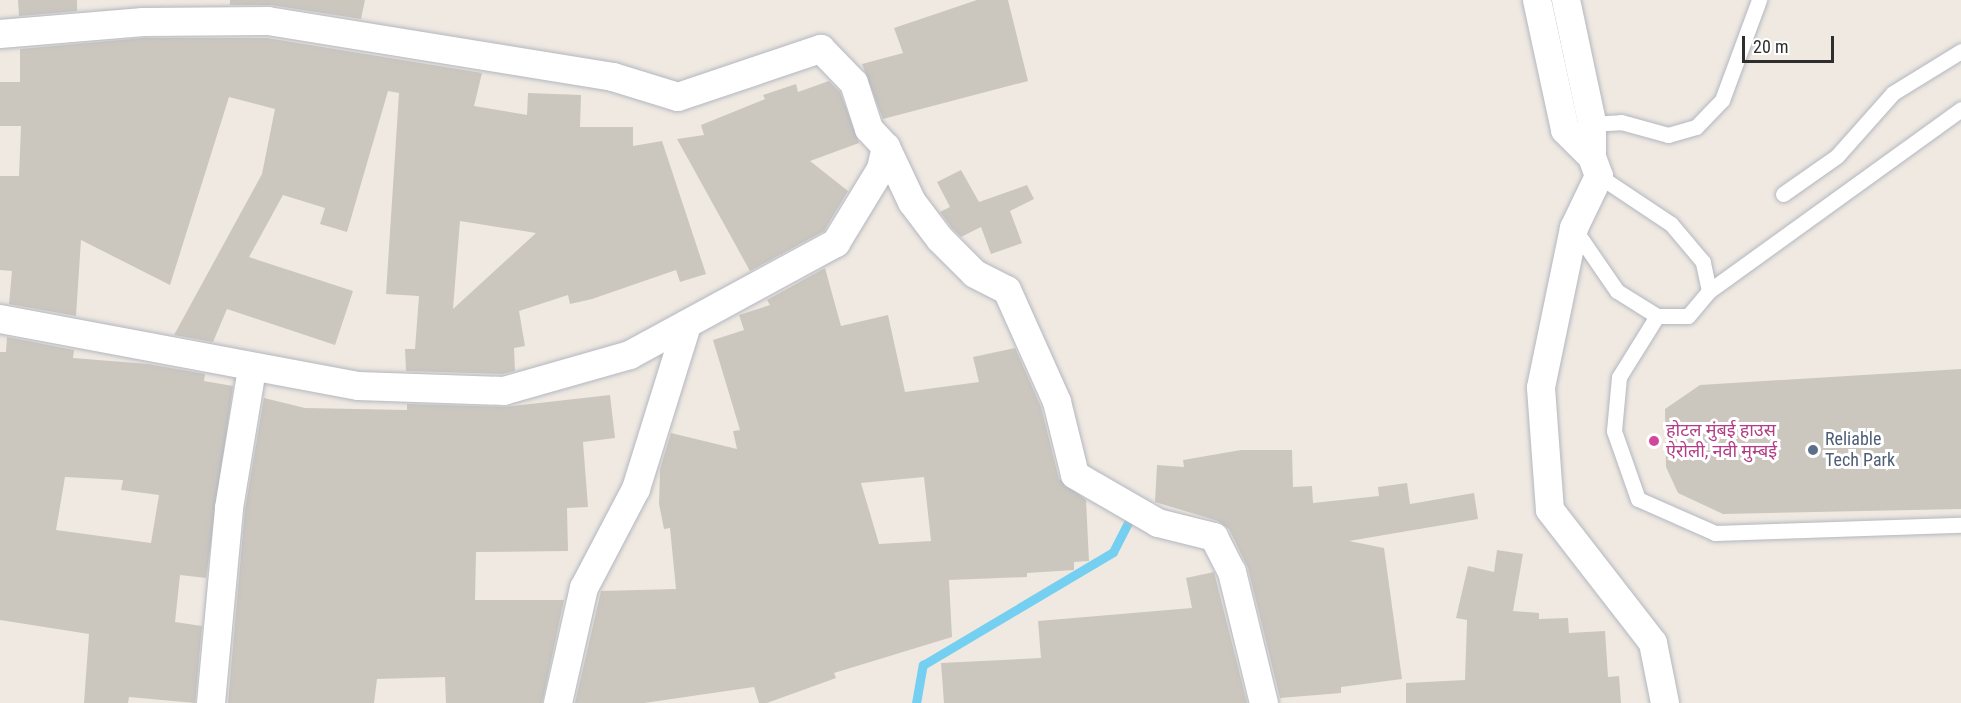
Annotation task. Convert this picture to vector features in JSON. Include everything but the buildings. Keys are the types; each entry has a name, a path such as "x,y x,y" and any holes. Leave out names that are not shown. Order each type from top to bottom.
{"street":[{"path":"1536,0 1565,130 1596,166"},
{"path":"1566,0 1592,123 1596,166 1574,228 1541,388 1550,510 1653,643 1665,703"},
{"path":"0,34 143,22 268,21 613,77 678,97 821,49 854,83 869,129 886,147 912,202 940,239 975,274 1007,290 1057,402 1075,475 1158,523 1214,537 1232,572 1264,703"},
{"path":"0,319 252,369 358,386 504,391 630,355 836,243 881,169 886,147"},
{"path":"558,703 584,588 636,489 687,325"},
{"path":"211,703 229,508 252,369"}],"lane":[{"path":"1565,130 1592,123 1621,122 1668,135 1696,127 1722,100 1759,0"},
{"path":"1783,194 1837,156 1893,93 1961,51"},
{"path":"1574,228 1617,291 1657,316 1688,316 1709,291 1961,109"},
{"path":"1596,166 1671,224 1703,262 1709,291"},
{"path":"1657,316 1619,377 1614,431 1638,499 1715,533 1961,525"}],"waterway":[{"path":"916,703 923,665 1113,552 1128,522"}],"place":[{"name":"होटल मुंबई हाउस ऐरोली, नवी मुम्बई","path":"1654,441"},
{"name":"Reliable Tech Park","path":"1813,450"}]}
